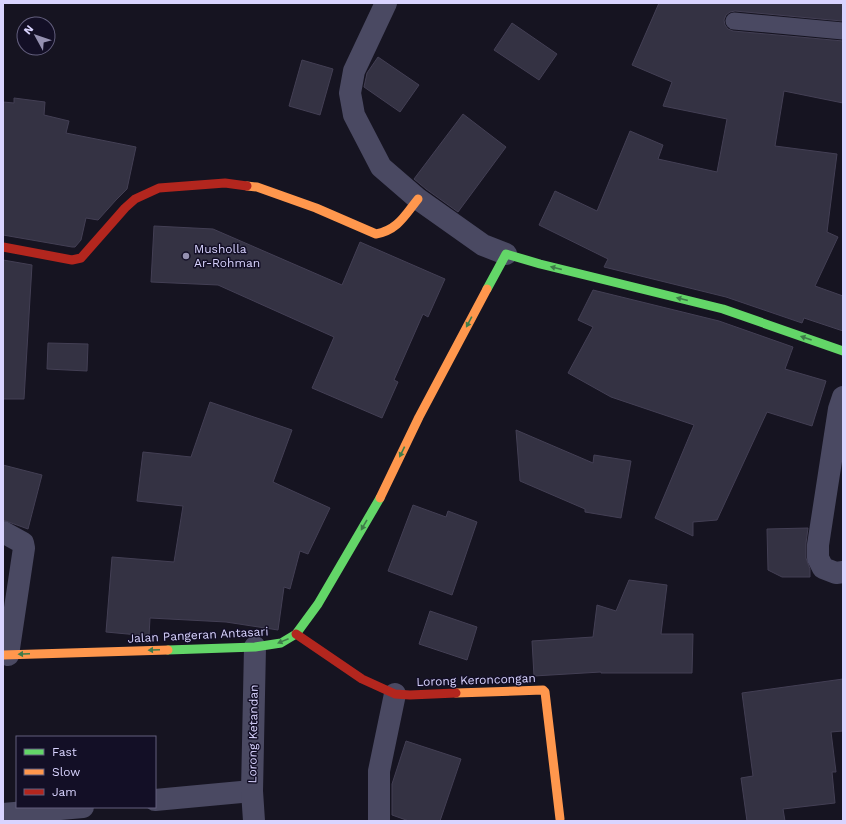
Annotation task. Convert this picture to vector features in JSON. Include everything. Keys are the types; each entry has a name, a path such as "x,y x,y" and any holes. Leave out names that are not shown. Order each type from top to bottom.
{"street":[{"path":"386,3 354,71 350,93 354,115 381,167 418,200 483,245 506,254 540,264 723,309 843,351"},
{"path":"3,247 72,260 80,258 135,199 159,188 225,183 257,187 316,208 376,234 386,232 396,226 418,200"},
{"name":"Jalan Pangeran Antasari","path":"5,655 255,647 281,643 296,634 318,604 335,577 384,491 419,417 506,254"},
{"path":"843,397 839,409 818,551 818,558 823,568 836,573 843,572"},
{"path":"3,532 20,540 23,543 24,548 5,655"},
{"name":"Lorong Keroncongan","path":"296,634 362,679 395,694 410,695 543,690 545,692 560,819"},
{"name":"Lorong Ketandan","path":"254,821 252,791 255,647"},
{"path":"379,821 379,771 395,694"},
{"path":"156,800 252,791"},
{"path":"3,814 72,808"}],"lane":[{"path":"734,21 843,31"}],"building":[{"path":"659,3 843,3 842,21 735,11 726,15 724,20 728,29 733,31 843,41 843,103 784,91 775,146 837,154 827,232 838,237 815,286 843,296 843,331 804,318 802,323 726,297 604,267 608,259 539,225 555,191 597,211 630,131 663,145 658,159 717,172 727,119 663,106 672,82 632,65"},
{"path":"512,23 557,54 539,80 494,50"},
{"path":"378,57 419,85 400,112 364,87 367,73"},
{"path":"302,60 333,69 320,115 289,106"},
{"path":"14,98 45,102 44,115 69,121 66,133 136,147 127,189 98,220 86,218 81,240 75,247 3,235 3,102 14,103"},
{"path":"463,114 506,147 458,212 414,179"},
{"path":"154,226 213,229 342,285 360,242 445,279 428,317 423,314 394,380 398,382 382,418 312,388 334,337 218,285 151,282"},
{"path":"3,260 32,265 24,399 3,399"},
{"path":"593,290 719,321 793,347 785,369 826,381 812,426 767,412 717,520 693,522 693,536 655,518 694,425 611,397 568,373 593,327 578,320"},
{"path":"48,343 88,344 87,371 47,369"},
{"path":"210,402 292,430 273,482 330,508 308,554 300,551 290,589 284,587 278,630 226,622 150,618 149,636 106,632 112,557 174,562 183,506 137,501 143,452 191,457"},
{"path":"516,430 593,463 594,455 631,461 621,518 585,512 585,509 520,481"},
{"path":"3,465 42,475 28,529 3,520"},
{"path":"413,505 446,517 448,511 477,522 452,595 388,571"},
{"path":"808,528 806,558 810,569 810,577 782,577 768,570 767,529"},
{"path":"629,580 667,585 661,634 693,634 692,673 601,672 534,676 532,641 593,637 597,605 616,611"},
{"path":"430,611 477,627 467,660 419,644"},
{"path":"843,679 843,731 831,732 836,772 832,772 835,803 783,809 785,821 747,821 741,778 753,776 742,693"},
{"path":"406,741 461,759 440,821 409,821 392,815 392,784"}],"traffic: fast":[{"path":"487,289 506,254 540,264 723,309 843,351"},
{"path":"168,650 255,647 281,643 296,634 318,604 380,498"}],"traffic: slow":[{"path":"247,186 257,187 316,208 376,234 384,232 396,225 418,199"},
{"path":"380,498 419,417 487,289"},
{"path":"3,655 168,650"},
{"path":"456,693 543,690 545,692 560,819"}],"traffic: jam":[{"path":"3,247 72,260 81,258 125,208 135,199 159,188 225,183 247,186"},
{"path":"296,634 362,679 395,694 410,695 456,693"}],"place":[{"name":"Musholla Ar-Rohman","path":"186,256"}]}
